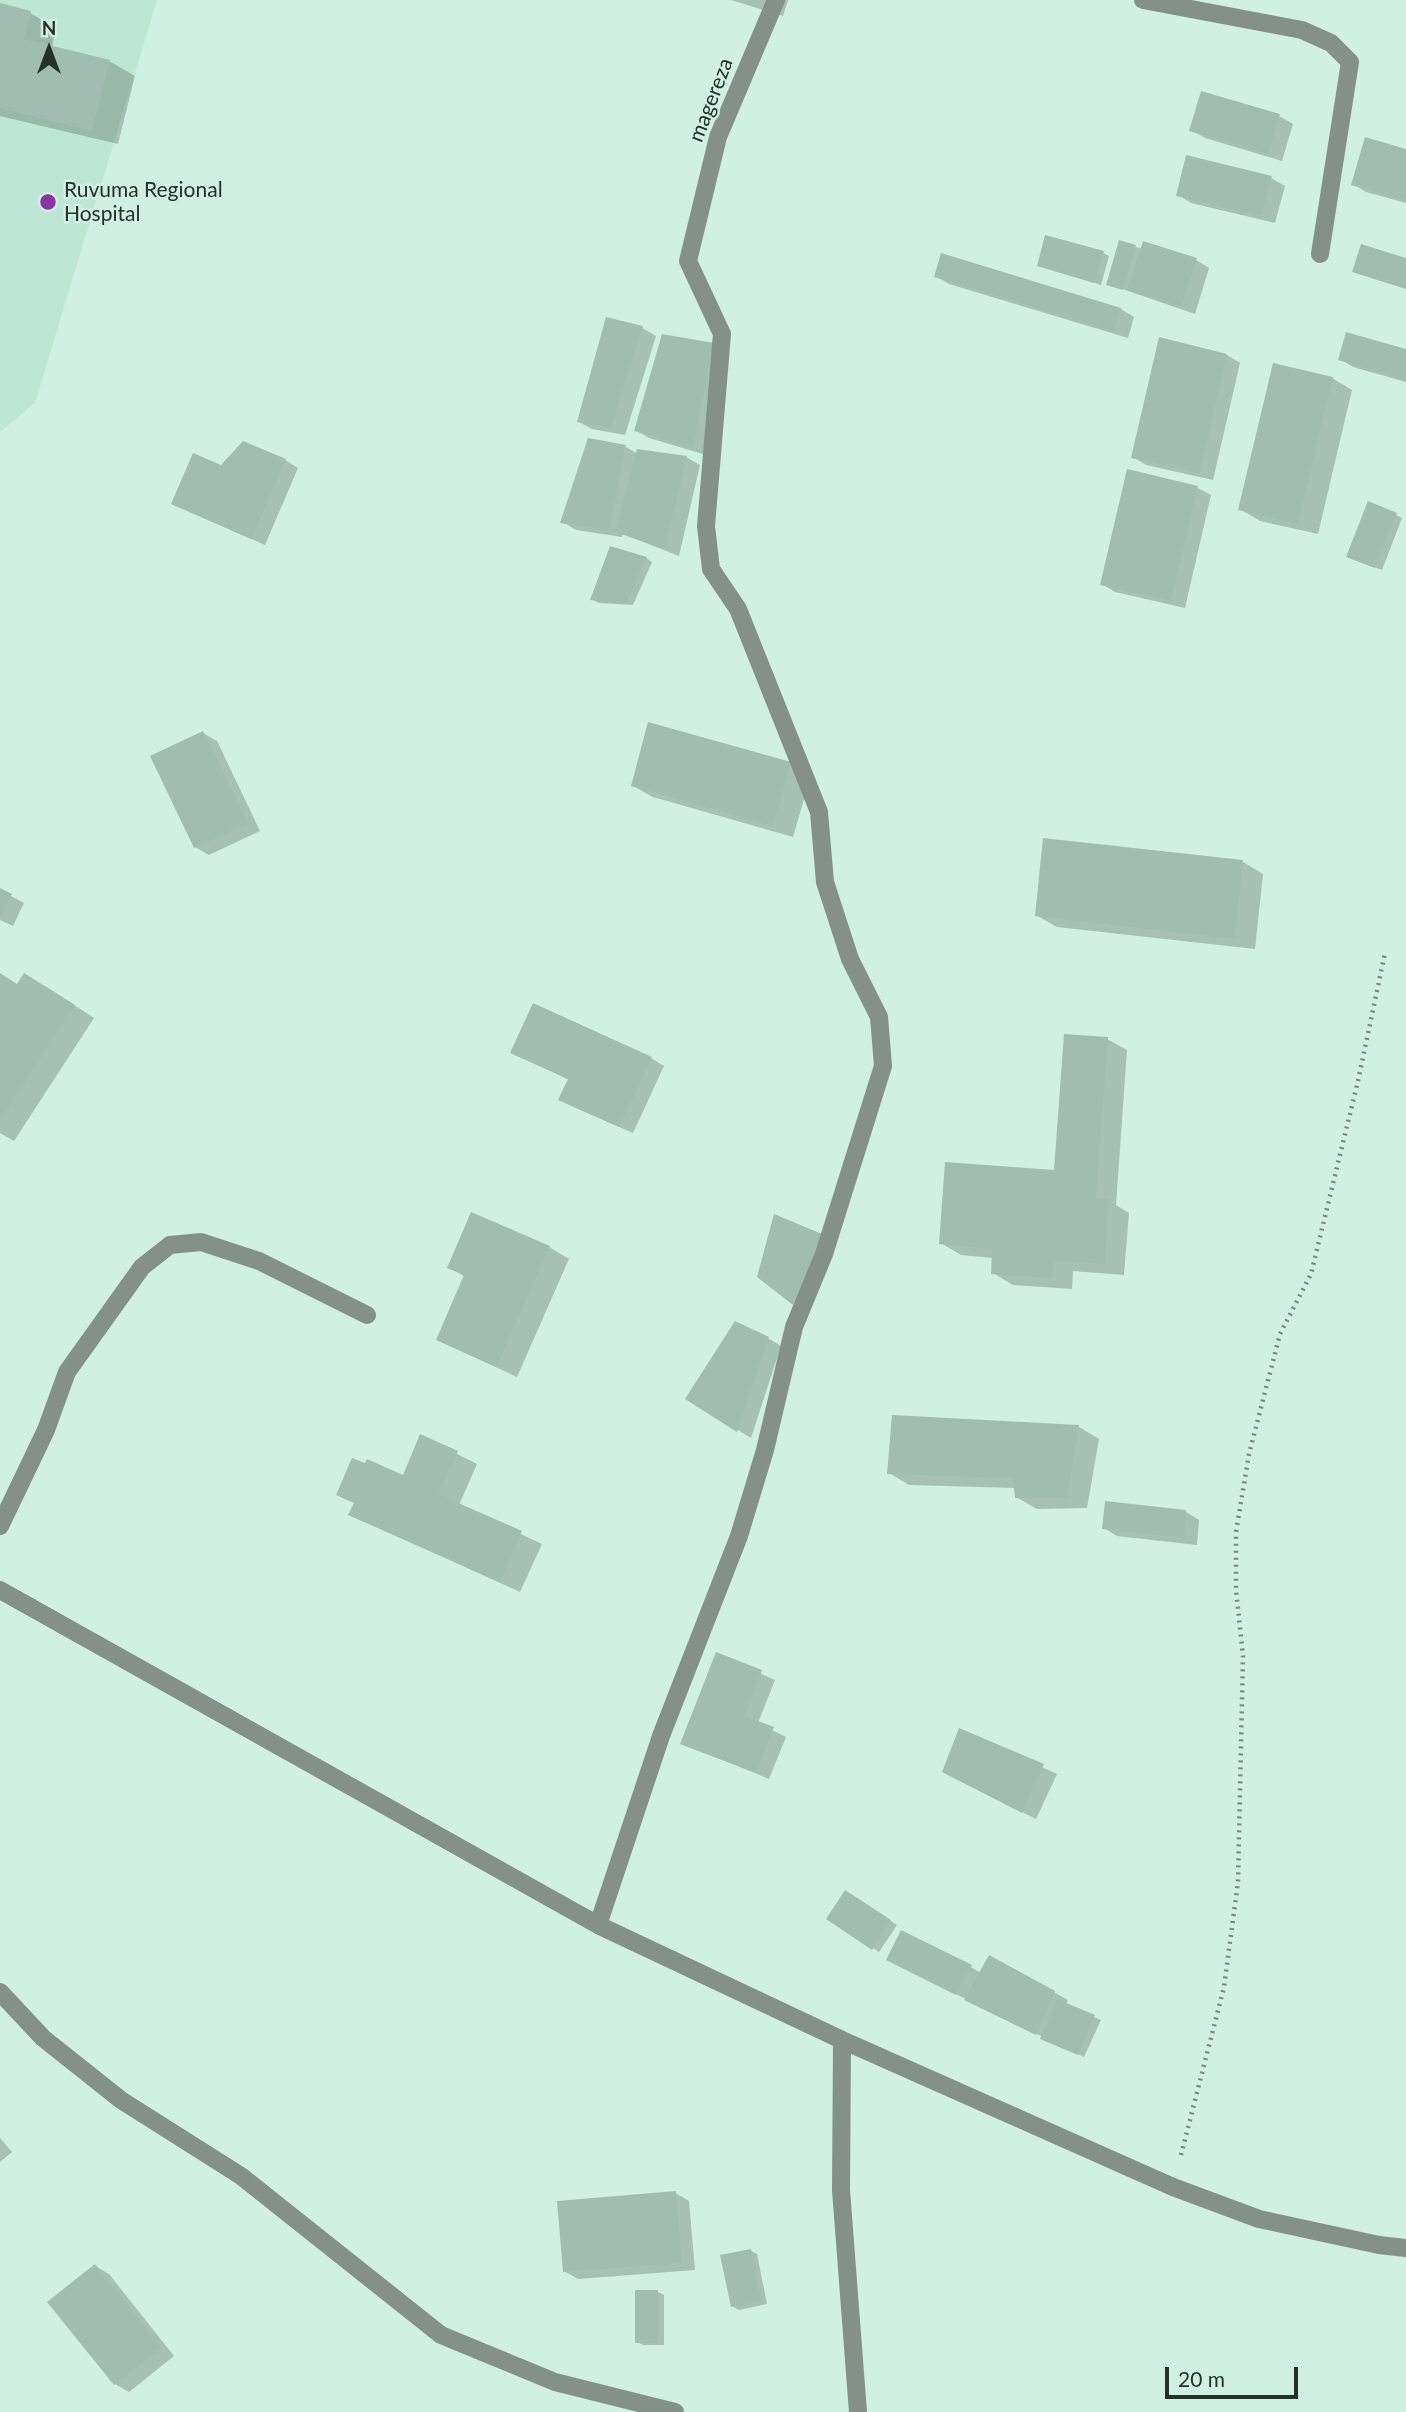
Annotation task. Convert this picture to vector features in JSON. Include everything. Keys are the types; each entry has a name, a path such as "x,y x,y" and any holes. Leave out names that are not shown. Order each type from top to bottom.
{"street":[{"name":"magereza","path":"598,1924 661,1736 739,1536 765,1450 794,1327 824,1254 883,1066 879,1017 850,959 825,883 819,811 738,609 711,569 706,526 722,334 688,261 718,136 776,0"},
{"path":"1143,0 1302,30 1331,43 1350,62 1320,254"},
{"path":"0,1527 46,1430 67,1372 142,1267 170,1245 201,1242 259,1261 367,1315"},
{"path":"0,1590 598,1924 842,2040 1173,2187 1259,2219 1379,2245 1406,2248"},
{"path":"0,1992 43,2038 121,2100 241,2176 441,2335 555,2382 675,2412"},
{"path":"842,2040 841,2190 858,2412"}],"path":[{"path":"1173,2187 1224,1987 1238,1882 1243,1656 1236,1590 1236,1532 1247,1467 1280,1334 1311,1274 1358,1081 1385,953"}],"shaded area":[{"name":"Ruvuma Regional Hospital","path":"0,0 157,0 35,403 0,432"}],"building":[{"path":"0,3 31,11 24,39 110,60 92,131 0,108"},
{"path":"1201,91 1280,114 1268,154 1189,131"},
{"path":"1365,137 1406,149 1406,200 1351,185"},
{"path":"1186,155 1272,176 1262,216 1176,196"},
{"path":"1045,235 1104,251 1094,283 1037,266"},
{"path":"1119,240 1136,245 1123,290 1106,285"},
{"path":"1143,241 1197,258 1181,307 1127,290"},
{"path":"1361,244 1406,258 1406,289 1352,272"},
{"path":"941,253 1121,308 1114,332 934,277"},
{"path":"606,317 643,326 611,428 577,422"},
{"path":"1346,332 1406,349 1406,380 1338,360"},
{"path":"662,334 714,343 693,448 634,431"},
{"path":"1159,337 1227,354 1200,473 1131,458"},
{"path":"1273,363 1333,377 1298,524 1238,510"},
{"path":"588,438 626,445 609,531 560,523"},
{"path":"243,441 286,459 251,539 171,504 193,453 221,465"},
{"path":"637,449 687,456 665,549 615,532"},
{"path":"1127,469 1198,486 1171,601 1100,585"},
{"path":"1368,501 1397,513 1375,568 1346,557"},
{"path":"610,546 647,557 626,603 590,600"},
{"path":"648,722 791,762 773,826 631,786"},
{"path":"203,731 248,823 194,848 150,756"},
{"path":"1043,838 1243,860 1235,939 1035,916"},
{"path":"0,888 12,894 0,918"},
{"path":"0,973 17,984 24,973 75,1005 0,1120"},
{"path":"533,1003 652,1057 619,1127 558,1100 568,1079 510,1053"},
{"path":"1064,1034 1108,1037 1096,1198 1109,1199 1105,1264 1054,1261 1052,1278 991,1274 992,1249 939,1244 945,1162 1054,1170"},
{"path":"471,1212 550,1246 496,1367 436,1340 464,1275 447,1268"},
{"path":"774,1214 822,1234 793,1305 757,1277"},
{"path":"735,1321 769,1337 737,1432 685,1399"},
{"path":"892,1415 1079,1425 1067,1498 1015,1498 1013,1478 887,1474"},
{"path":"420,1434 458,1451 438,1494 522,1531 500,1582 348,1515 354,1503 336,1495 352,1458 365,1463 367,1459 403,1475"},
{"path":"1105,1501 1186,1510 1184,1538 1102,1529"},
{"path":"716,1652 762,1670 745,1716 774,1727 756,1773 680,1744"},
{"path":"959,1728 1044,1764 1022,1813 942,1772"},
{"path":"845,1890 891,1920 872,1950 826,1919"},
{"path":"901,1930 972,1965 956,1995 886,1960"},
{"path":"989,1955 1055,1991 1036,2035 964,2000"},
{"path":"1057,1999 1095,2015 1078,2055 1040,2039"},
{"path":"676,2191 682,2263 563,2272 557,2201"},
{"path":"751,2249 761,2301 731,2307 720,2255"},
{"path":"95,2264 162,2348 114,2385 47,2302"},
{"path":"635,2290 658,2290 658,2343 635,2343"}],"place":[{"name":"Ruvuma Regional Hospital","path":"48,202"}]}
